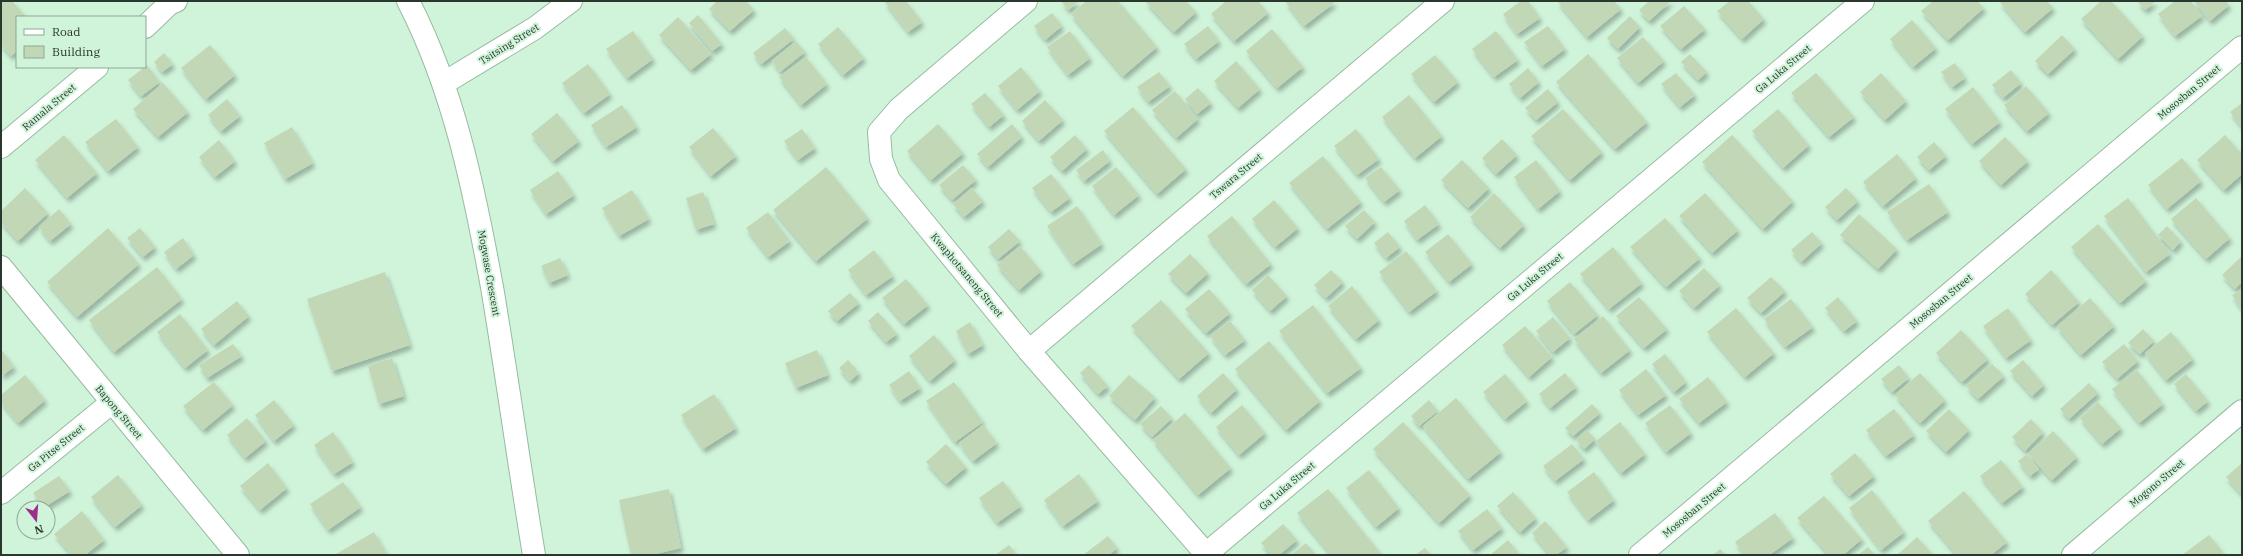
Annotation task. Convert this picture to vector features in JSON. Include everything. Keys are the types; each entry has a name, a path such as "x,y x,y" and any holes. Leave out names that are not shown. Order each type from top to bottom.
{"street":[{"name":"Mogwase Crescent","path":"408,1 420,24 444,83 473,185 512,402 534,555"},
{"name":"Tsitsing Street","path":"444,83 535,28 571,1"},
{"name":"Kwaphotsaneng Street","path":"1026,1 899,109 879,132 881,159 889,180 1029,351 1207,554"},
{"name":"Tswara Street","path":"1029,351 1443,1"},
{"name":"Ga Luka Street","path":"1207,554 1863,1"},
{"path":"146,26 171,2"},
{"name":"Mososban Street","path":"1640,555 2242,47"},
{"name":"Ramala Street","path":"1,147 96,68"},
{"name":"Bapong Street","path":"1,267 111,403 238,555"},
{"name":"Ga Pitse Street","path":"1,493 111,403"},
{"name":"Mogono Street","path":"2073,555 2242,411"}],"building":[{"path":"1,1 12,1 25,16 16,16 16,52 11,56 1,45"},
{"path":"717,1 746,1 754,10 730,31 709,9"},
{"path":"884,1 906,1 922,22 908,32"},
{"path":"1061,1 1079,1 1068,10"},
{"path":"1086,1 1118,1 1157,47 1123,76 1071,14"},
{"path":"1145,1 1186,1 1196,12 1174,32"},
{"path":"1226,1 1258,1 1268,13 1234,41 1211,14"},
{"path":"1285,1 1333,1 1334,3 1304,26"},
{"path":"1521,1 1528,1 1540,18 1517,34 1503,14"},
{"path":"1557,1 1614,1 1621,9 1587,37"},
{"path":"1649,1 1671,1 1649,21 1639,10"},
{"path":"1730,1 1748,1 1764,19 1742,39 1717,11"},
{"path":"1933,1 1977,1 1984,8 1948,40 1921,11"},
{"path":"1999,1 2047,1 2053,8 2025,32"},
{"path":"2101,1 2111,1 2143,36 2118,59 2081,19"},
{"path":"2137,1 2156,1 2145,10"},
{"path":"2175,1 2191,1 2202,16 2175,36 2158,14"},
{"path":"2194,1 2226,1 2229,5 2210,21"},
{"path":"1684,6 1705,29 1681,49 1660,26"},
{"path":"1052,13 1062,26 1045,40 1034,26"},
{"path":"698,15 722,44 712,51 689,23"},
{"path":"1630,16 1640,27 1618,49 1607,38"},
{"path":"678,17 711,54 691,70 659,35"},
{"path":"1912,20 1936,48 1913,67 1890,39"},
{"path":"1208,26 1219,41 1196,59 1184,44"},
{"path":"1548,26 1565,49 1542,66 1524,42"},
{"path":"838,27 864,58 843,75 818,44"},
{"path":"785,28 794,39 761,64 753,53"},
{"path":"1272,29 1303,67 1277,88 1246,51"},
{"path":"633,31 653,59 627,78 606,49"},
{"path":"1070,31 1090,58 1068,75 1047,47"},
{"path":"1496,31 1518,60 1494,77 1472,49"},
{"path":"2062,35 2075,49 2048,74 2035,61"},
{"path":"1643,37 1664,61 1638,83 1617,58"},
{"path":"796,41 805,52 780,72 772,61"},
{"path":"210,45 235,75 206,99 181,68"},
{"path":"164,53 173,64 162,72 154,62"},
{"path":"1588,54 1647,122 1615,149 1556,82"},
{"path":"1690,54 1707,72 1698,80 1681,62"},
{"path":"1435,55 1458,82 1434,102 1411,74"},
{"path":"806,57 827,84 801,105 779,77"},
{"path":"1236,61 1260,89 1238,108 1214,81"},
{"path":"1955,63 1965,78 1952,87 1941,72"},
{"path":"588,64 610,94 584,113 562,83"},
{"path":"147,65 160,82 141,96 128,80 143,68 146,68"},
{"path":"1021,67 1040,91 1017,110 998,86"},
{"path":"1528,68 1539,82 1520,98 1509,84"},
{"path":"2011,70 2021,83 2003,98 1992,85"},
{"path":"1159,72 1170,86 1148,102 1137,87"},
{"path":"1676,73 1695,95 1680,107 1661,84"},
{"path":"1816,73 1854,117 1829,137 1791,93"},
{"path":"1881,73 1906,101 1885,120 1860,92"},
{"path":"163,83 188,112 158,137 133,109"},
{"path":"2026,86 2049,113 2027,131 2004,105"},
{"path":"1973,87 2000,122 1972,144 1945,109"},
{"path":"1198,88 1211,103 1197,114 1185,99"},
{"path":"1548,89 1558,102 1536,120 1525,108"},
{"path":"1175,91 1198,119 1176,138 1152,110"},
{"path":"985,93 1004,115 989,127 971,104"},
{"path":"1409,95 1442,136 1415,158 1382,117"},
{"path":"227,99 240,116 221,131 208,115"},
{"path":"1045,100 1063,120 1039,141 1022,121"},
{"path":"2242,103 2242,127 2230,112"},
{"path":"622,105 637,127 606,147 591,125"},
{"path":"1133,107 1186,169 1157,194 1104,131"},
{"path":"1563,109 1602,152 1570,180 1531,136"},
{"path":"1778,109 1809,145 1783,168 1752,131"},
{"path":"557,113 579,141 553,161 531,134"},
{"path":"116,119 138,147 108,171 85,142"},
{"path":"938,124 963,153 931,180 907,151"},
{"path":"1012,124 1022,137 988,167 977,154"},
{"path":"292,127 313,163 285,179 264,143"},
{"path":"713,128 736,156 711,176 689,147"},
{"path":"802,129 815,148 798,160 784,141"},
{"path":"1356,129 1379,159 1357,175 1334,146"},
{"path":"64,135 97,173 67,198 35,160"},
{"path":"1075,135 1087,149 1062,171 1050,157"},
{"path":"1732,135 1793,201 1763,229 1702,162"},
{"path":"2225,135 2242,154 2242,174 2224,190 2197,160"},
{"path":"2005,137 2028,161 2001,185 1979,161"},
{"path":"1502,139 1517,155 1496,174 1482,158"},
{"path":"219,140 235,161 215,177 199,157"},
{"path":"1934,142 1946,156 1929,170 1917,157"},
{"path":"1103,150 1110,161 1084,181 1076,170"},
{"path":"1897,154 1916,178 1883,206 1863,182"},
{"path":"1323,156 1361,202 1327,229 1289,183"},
{"path":"2182,158 2201,181 2167,209 2148,185"},
{"path":"1462,160 1489,188 1468,208 1441,180"},
{"path":"1536,160 1560,191 1538,209 1514,177"},
{"path":"963,165 976,180 952,200 939,185"},
{"path":"826,167 868,218 816,261 773,210"},
{"path":"1116,167 1139,195 1114,215 1092,186"},
{"path":"1381,167 1400,190 1384,202 1365,178"},
{"path":"558,171 574,195 546,214 530,190"},
{"path":"1051,174 1070,198 1051,212 1032,188"},
{"path":"1929,184 1948,212 1907,240 1887,212"},
{"path":"25,188 48,213 18,241 1,222 1,211"},
{"path":"972,188 983,201 964,217 953,204"},
{"path":"1846,188 1858,201 1837,220 1825,207"},
{"path":"632,190 649,219 619,236 602,208"},
{"path":"703,192 714,224 696,230 686,198"},
{"path":"1494,193 1524,225 1500,248 1470,217"},
{"path":"1705,193 1738,230 1712,253 1679,216"},
{"path":"2128,198 2170,254 2146,272 2104,216"},
{"path":"2196,198 2230,238 2206,259 2171,219"},
{"path":"1274,200 1298,228 1275,247 1252,219"},
{"path":"1425,205 1439,224 1417,240 1404,221"},
{"path":"1077,206 1102,244 1073,264 1047,226"},
{"path":"59,209 71,224 50,241 39,227"},
{"path":"1364,210 1375,222 1357,239 1345,226"},
{"path":"768,212 790,241 768,257 746,228"},
{"path":"1859,214 1897,249 1878,269 1840,235"},
{"path":"1232,216 1271,264 1246,284 1207,236"},
{"path":"1665,218 1700,258 1666,287 1630,247"},
{"path":"2098,224 2146,281 2120,303 2071,247"},
{"path":"2167,226 2181,241 2173,250 2158,235"},
{"path":"108,228 139,264 77,317 47,282"},
{"path":"140,228 155,247 143,257 127,238"},
{"path":"1009,229 1020,241 998,259 988,247"},
{"path":"1388,232 1400,247 1386,258 1374,243"},
{"path":"1812,232 1822,243 1801,262 1791,250"},
{"path":"1448,234 1472,264 1449,282 1425,252"},
{"path":"183,238 194,255 176,269 164,252"},
{"path":"1020,246 1041,271 1019,290 997,265"},
{"path":"1613,247 1642,283 1609,309 1580,274"},
{"path":"874,250 893,276 866,295 848,270"},
{"path":"1406,251 1437,291 1409,312 1379,272"},
{"path":"1190,254 1208,273 1186,293 1168,274"},
{"path":"2242,256 2242,282 2235,289 2222,275"},
{"path":"560,258 568,275 549,283 541,266"},
{"path":"157,267 182,299 114,352 89,320"},
{"path":"1704,268 1720,285 1694,308 1679,291"},
{"path":"1331,270 1343,282 1326,298 1314,285"},
{"path":"2051,270 2079,302 2052,325 2025,294"},
{"path":"385,272 410,345 332,371 307,299"},
{"path":"1268,275 1287,296 1270,311 1252,290"},
{"path":"1771,277 1785,291 1761,313 1747,298"},
{"path":"906,279 928,305 904,324 882,298"},
{"path":"1570,282 1598,315 1574,334 1547,301"},
{"path":"1352,286 1379,320 1356,339 1328,306"},
{"path":"1209,289 1230,313 1206,333 1185,309"},
{"path":"2242,289 2242,310 2232,295"},
{"path":"850,293 859,303 837,321 828,311"},
{"path":"1639,297 1667,329 1644,348 1616,316"},
{"path":"1838,297 1857,321 1844,331 1825,308"},
{"path":"2090,298 2114,326 2081,355 2057,327"},
{"path":"1791,299 1813,327 1785,347 1764,319"},
{"path":"1161,300 1209,353 1179,379 1131,326"},
{"path":"237,301 249,316 214,345 201,329"},
{"path":"1313,305 1361,368 1327,393 1279,331"},
{"path":"1736,308 1774,353 1745,377 1707,332"},
{"path":"2008,308 2031,340 2006,358 1983,326"},
{"path":"878,312 897,334 886,342 868,321"},
{"path":"180,314 208,350 185,368 157,332"},
{"path":"1603,316 1630,350 1601,373 1574,339"},
{"path":"1553,317 1570,338 1553,352 1536,331"},
{"path":"1230,321 1245,340 1225,355 1210,336"},
{"path":"970,322 983,345 968,354 956,331"},
{"path":"1525,326 1552,357 1529,377 1502,345"},
{"path":"2143,329 2154,341 2140,354 2128,343"},
{"path":"1961,330 1988,359 1962,382 1936,353"},
{"path":"2171,332 2193,359 2166,380 2145,353"},
{"path":"934,335 955,360 930,381 909,356"},
{"path":"1269,341 1320,401 1286,430 1235,369"},
{"path":"233,344 242,356 207,378 199,365"},
{"path":"2124,344 2138,361 2117,379 2102,362"},
{"path":"1,349 14,367 1,376"},
{"path":"817,350 828,375 796,388 785,363"},
{"path":"1665,354 1686,382 1674,392 1652,364"},
{"path":"392,358 404,396 379,404 368,366"},
{"path":"848,360 859,373 850,381 839,368"},
{"path":"2023,360 2044,385 2032,396 2010,371"},
{"path":"1992,364 2004,376 1978,399 1966,386"},
{"path":"1089,365 1108,386 1098,394 1080,373"},
{"path":"1899,365 1909,378 1892,392 1881,379"},
{"path":"1646,369 1666,395 1638,415 1619,390"},
{"path":"2137,370 2163,404 2139,423 2112,389"},
{"path":"909,371 920,388 900,401 889,385"},
{"path":"1223,373 1237,389 1211,413 1197,396"},
{"path":"1565,373 1576,387 1550,408 1539,394"},
{"path":"1920,373 1945,400 1920,423 1895,395"},
{"path":"1505,374 1527,401 1505,419 1483,392"},
{"path":"2186,374 2208,401 2196,411 2174,384"},
{"path":"25,375 45,400 18,423 1,402 1,395"},
{"path":"1129,375 1155,397 1135,420 1109,396"},
{"path":"1708,377 1727,402 1699,423 1679,399"},
{"path":"214,382 233,405 203,430 183,406"},
{"path":"954,382 983,422 955,442 926,401"},
{"path":"2089,383 2098,393 2069,419 2060,409"},
{"path":"714,394 736,428 703,449 681,415"},
{"path":"1456,398 1501,452 1468,479 1423,426"},
{"path":"274,400 294,425 274,441 255,415"},
{"path":"1429,400 1438,411 1419,426 1411,416"},
{"path":"2098,402 2121,428 2102,444 2080,418"},
{"path":"1592,404 1600,413 1573,436 1565,428"},
{"path":"1242,405 1265,433 1239,455 1216,427"},
{"path":"1670,405 1691,433 1666,452 1645,423"},
{"path":"1161,406 1172,418 1152,437 1140,424"},
{"path":"1894,409 1914,435 1886,456 1866,430"},
{"path":"1949,409 1969,430 1946,452 1926,431"},
{"path":"1185,413 1231,468 1198,495 1153,440"},
{"path":"247,418 266,441 245,458 227,435"},
{"path":"2031,419 2043,432 2025,451 2012,437"},
{"path":"1403,422 1470,495 1439,523 1373,449"},
{"path":"1620,422 1645,454 1621,473 1596,441"},
{"path":"983,425 997,443 973,461 959,443"},
{"path":"1587,430 1595,439 1584,449 1576,440"},
{"path":"2053,431 2077,457 2052,480 2028,454"},
{"path":"333,432 353,462 334,474 314,445"},
{"path":"946,444 966,467 946,484 926,462"},
{"path":"1572,444 1584,459 1555,481 1543,466"},
{"path":"1855,453 1874,476 1849,496 1830,474"},
{"path":"2027,454 2039,469 2030,476 2018,461"},
{"path":"2001,460 2023,487 2002,503 1980,476"},
{"path":"268,463 287,488 260,510 240,486"},
{"path":"2242,463 2242,495 2226,477"},
{"path":"1369,470 1399,508 1376,527 1346,488"},
{"path":"1594,472 1614,500 1588,520 1567,492"},
{"path":"1079,474 1098,501 1063,526 1044,500"},
{"path":"118,475 142,505 115,527 91,497"},
{"path":"59,476 70,491 56,500 38,500 33,493"},
{"path":"1003,481 1021,506 997,523 979,498"},
{"path":"343,482 361,507 328,530 310,504"},
{"path":"669,489 681,548 651,555 631,555 619,500"},
{"path":"1328,489 1382,555 1331,555 1297,513"},
{"path":"1872,490 1904,532 1881,550 1849,508"},
{"path":"1964,491 2007,542 1991,555 1957,555 1928,521"},
{"path":"1513,492 1536,518 1520,532 1497,506"},
{"path":"1824,496 1862,539 1843,555 1829,555 1797,518"},
{"path":"1487,509 1502,528 1473,550 1458,531"},
{"path":"82,511 104,540 85,555 72,555 56,536 56,532"},
{"path":"1775,513 1793,538 1769,555 1744,555 1735,542"},
{"path":"1545,521 1567,547 1556,555 1550,555 1532,533"},
{"path":"1283,524 1297,540 1279,555 1272,555 1261,543"},
{"path":"374,532 387,555 336,554"},
{"path":"2209,535 2225,555 2182,555"},
{"path":"1108,536 1117,548 1109,555 1083,555"},
{"path":"1917,537 1933,555 1897,555"},
{"path":"1508,540 1520,555 1490,555"},
{"path":"1306,543 1316,555 1291,555"},
{"path":"1009,545 1017,555 995,555"},
{"path":"1868,547 1875,555 1858,555"},
{"path":"1425,548 1431,555 1415,555"},
{"path":"1720,549 1726,555 1713,555"}]}
